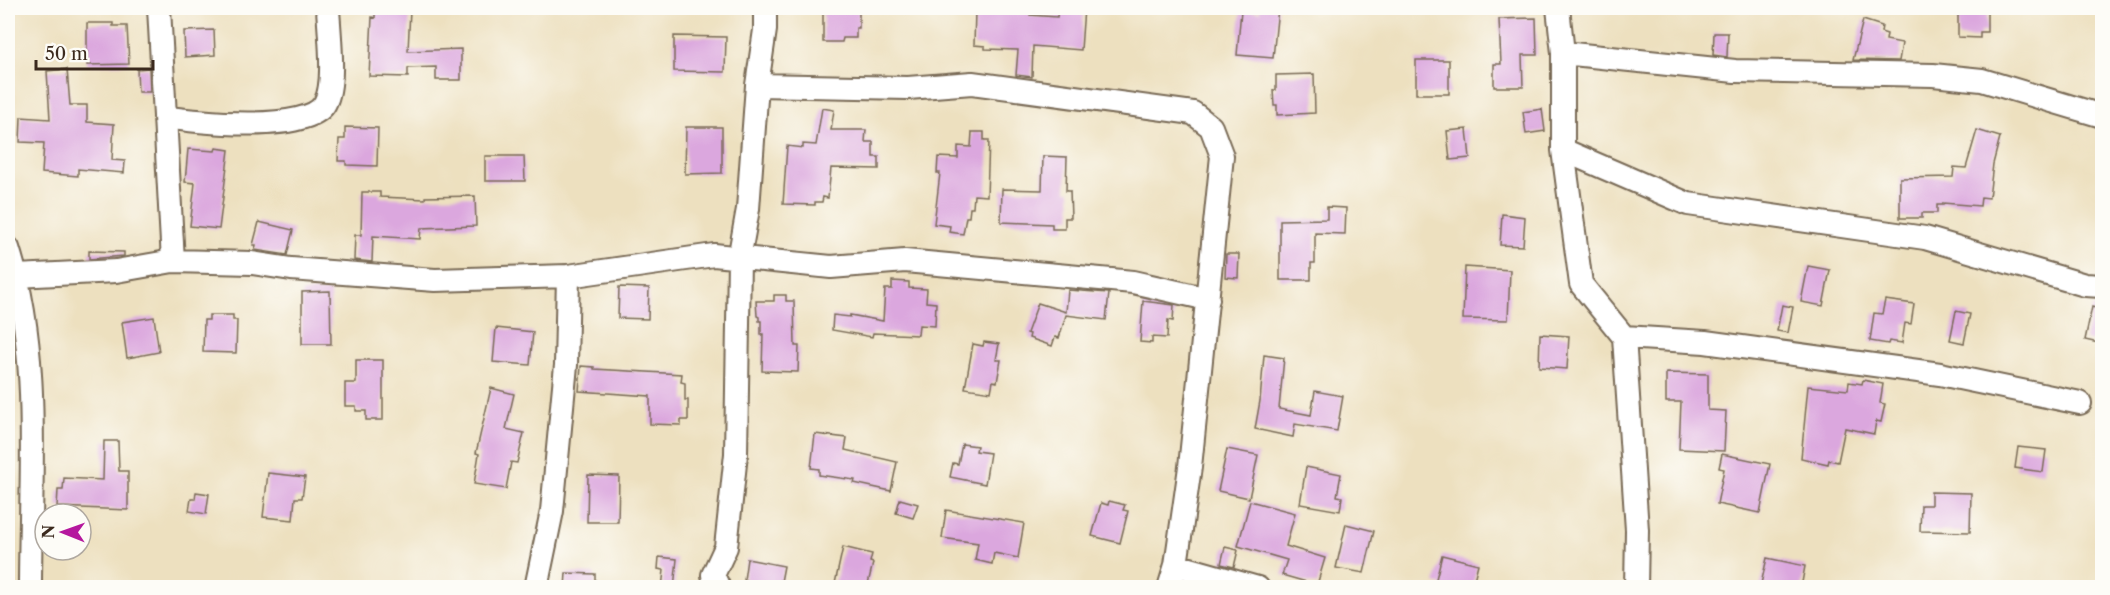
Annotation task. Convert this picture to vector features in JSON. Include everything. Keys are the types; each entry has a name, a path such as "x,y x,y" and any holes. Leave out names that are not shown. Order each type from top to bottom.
{"street":[{"path":"159,8 173,261"},
{"path":"165,117 195,122 265,124 305,117 324,106 330,91 328,8"},
{"path":"718,588 713,575 726,547 736,454 739,259 748,209 757,85 765,30 765,8"},
{"path":"1558,8 1563,53 1563,150 1581,284 1624,337 1638,530 1636,588"},
{"path":"1563,53 1735,71 1932,75 1982,80 2103,116"},
{"path":"757,85 908,88 972,83 1193,112 1212,127 1222,156 1190,467 1176,564 1170,588"},
{"path":"1563,150 1688,204 1925,238 2085,285 2103,286"},
{"path":"8,248 17,276 26,325 32,431 30,588"},
{"path":"17,276 116,271 173,261 252,262 291,269 435,280 568,276 714,255 831,267 905,261 1133,282 1208,298"},
{"path":"536,588 552,511 566,365 568,276"},
{"path":"1624,337 1705,342 1940,374 2080,403"},
{"path":"1176,564 1258,588"}],"building":[{"path":"823,8 859,8 859,28 856,28 856,38 843,38 842,42 823,42"},
{"path":"1058,8 1084,8 1081,50 1033,46 1032,77 1016,75 1018,50 985,49 985,46 974,45 975,11 1030,13 1030,15 1057,17"},
{"path":"1260,8 1278,8 1273,58 1237,55 1241,10 1260,12"},
{"path":"1958,8 1987,8 1987,32 1980,32 1980,38 1958,37"},
{"path":"375,9 410,10 408,51 461,49 461,80 436,80 436,67 408,68 408,77 369,76 372,17 375,18"},
{"path":"1536,18 1537,55 1522,55 1523,87 1494,87 1494,64 1501,64 1499,19"},
{"path":"1863,20 1882,26 1881,32 1887,34 1886,40 1902,43 1899,61 1853,60"},
{"path":"87,23 113,23 113,26 127,26 129,64 87,65"},
{"path":"214,30 215,55 185,57 184,31"},
{"path":"1714,33 1728,33 1727,57 1713,55"},
{"path":"674,36 726,37 725,72 674,71"},
{"path":"1416,60 1449,60 1449,94 1416,94"},
{"path":"149,68 150,92 138,92 137,69"},
{"path":"67,69 70,105 87,105 87,122 114,124 112,160 125,161 124,173 78,169 78,176 42,173 44,143 20,142 21,117 50,119 47,71"},
{"path":"1314,74 1315,113 1277,115 1273,90 1276,90 1276,75"},
{"path":"822,108 834,110 831,130 866,130 865,142 873,142 873,157 879,157 879,169 831,168 828,198 823,197 822,202 815,202 815,205 783,204 787,146 803,148 803,144 816,145"},
{"path":"1542,109 1545,131 1526,134 1523,112"},
{"path":"345,127 378,128 377,166 346,165 346,161 338,161 339,139 345,139"},
{"path":"686,127 722,127 722,173 685,174"},
{"path":"1467,129 1470,158 1450,160 1447,131"},
{"path":"1977,130 2000,137 1993,164 1989,198 1981,197 1980,206 1943,203 1943,205 1937,205 1937,213 1922,213 1922,218 1900,218 1900,178 1953,177 1954,167 1966,168"},
{"path":"972,132 984,132 984,140 989,140 987,196 974,195 973,208 970,208 969,217 966,217 963,234 949,232 950,226 934,224 940,173 937,173 938,157 958,158 958,146 971,147"},
{"path":"216,148 229,150 219,229 190,226 195,183 185,182 188,149 215,151"},
{"path":"485,156 524,156 525,181 485,181"},
{"path":"1043,156 1067,157 1066,191 1070,191 1071,218 1065,218 1065,229 1052,229 1052,224 1001,222 1002,189 1042,190"},
{"path":"362,192 380,192 380,197 425,199 425,197 475,196 476,226 421,228 420,239 373,236 372,262 354,260 355,235 361,235"},
{"path":"1327,207 1346,208 1345,234 1315,233 1315,263 1311,263 1311,280 1280,280 1280,220 1327,219"},
{"path":"1502,214 1525,217 1523,246 1500,245"},
{"path":"259,222 293,230 287,255 255,250 256,245 253,245"},
{"path":"89,251 124,252 124,256 89,259"},
{"path":"1226,254 1239,254 1238,278 1225,277"},
{"path":"1808,266 1830,270 1823,306 1801,302"},
{"path":"1465,267 1510,270 1508,320 1463,319"},
{"path":"892,281 909,282 909,288 927,289 926,302 936,303 935,326 919,325 918,335 873,333 872,337 832,330 833,315 850,317 850,315 883,321 885,289 892,289"},
{"path":"619,287 649,288 648,319 618,318"},
{"path":"1068,290 1109,293 1106,320 1066,315 1059,338 1055,337 1052,346 1029,338 1030,334 1027,333 1038,303 1066,312"},
{"path":"330,291 331,344 302,344 302,292"},
{"path":"774,295 786,295 786,301 794,301 795,346 799,346 798,372 762,371 763,334 761,334 761,321 757,316 756,301 774,301"},
{"path":"1885,300 1914,304 1911,324 1905,323 1902,343 1889,341 1888,344 1870,341 1874,313 1882,314"},
{"path":"1143,301 1174,305 1173,321 1168,320 1167,338 1152,337 1152,343 1140,342"},
{"path":"1782,305 1793,307 1788,333 1777,331"},
{"path":"2092,307 2103,310 2103,344 2085,340"},
{"path":"1956,311 1970,314 1964,343 1950,340"},
{"path":"209,315 233,315 233,320 237,320 236,353 203,352 204,320 209,320"},
{"path":"154,317 159,352 127,358 122,322"},
{"path":"496,328 533,332 530,365 493,362"},
{"path":"1540,334 1569,336 1567,369 1539,367"},
{"path":"984,342 999,344 996,360 1001,360 997,382 993,381 991,392 965,388 973,344 983,346"},
{"path":"1264,355 1284,358 1279,409 1311,415 1315,391 1343,396 1337,431 1295,424 1293,437 1255,429"},
{"path":"356,360 383,360 383,420 366,420 366,411 356,411 356,406 345,406 345,383 356,383"},
{"path":"581,366 594,367 594,369 682,374 681,382 685,383 685,400 688,400 688,420 681,420 681,425 650,424 650,396 579,391"},
{"path":"1666,373 1708,374 1708,410 1726,411 1724,451 1679,449 1681,402 1666,402"},
{"path":"1863,380 1883,384 1880,403 1885,404 1881,422 1876,421 1874,434 1845,428 1838,462 1829,460 1828,464 1801,458 1808,386 1848,390 1849,382 1862,384"},
{"path":"491,388 514,394 506,429 524,433 517,463 511,462 506,489 474,484 479,454 476,453"},
{"path":"815,434 847,438 845,450 897,462 891,491 854,483 855,480 819,475 819,469 811,468"},
{"path":"104,441 118,441 119,471 128,471 128,510 93,509 93,502 57,502 58,490 63,490 64,478 103,480"},
{"path":"962,444 977,446 976,451 990,453 985,484 950,477 953,463 958,464"},
{"path":"2018,447 2046,450 2043,472 2015,468"},
{"path":"1227,449 1258,455 1249,498 1218,491"},
{"path":"1722,454 1770,464 1760,513 1717,504 1724,469 1719,468"},
{"path":"1306,467 1341,474 1337,496 1342,497 1340,511 1300,504"},
{"path":"268,473 305,477 302,498 295,498 293,520 263,517"},
{"path":"588,475 619,476 618,522 587,522"},
{"path":"196,492 209,494 206,514 189,511 191,499 195,499"},
{"path":"1931,492 1971,493 1970,532 1920,531 1921,505 1931,505"},
{"path":"900,499 918,504 913,518 896,513"},
{"path":"1109,501 1125,505 1123,510 1128,511 1120,543 1092,536 1101,503 1108,505"},
{"path":"1250,501 1295,513 1286,546 1325,558 1317,585 1282,575 1287,560 1238,546"},
{"path":"946,510 1024,523 1018,558 994,553 992,564 975,560 978,543 942,538"},
{"path":"1346,524 1374,531 1364,573 1336,568"},
{"path":"843,547 872,554 870,562 873,563 867,588 834,588"},
{"path":"1225,547 1238,550 1234,567 1221,564"},
{"path":"1442,555 1478,564 1472,588 1442,588 1442,585 1435,583"},
{"path":"659,557 677,559 674,588 662,588 664,570 658,569"},
{"path":"1767,558 1805,566 1801,588 1760,588"},
{"path":"747,559 784,566 780,587 744,580"},
{"path":"566,573 595,574 595,588 565,588"}]}
